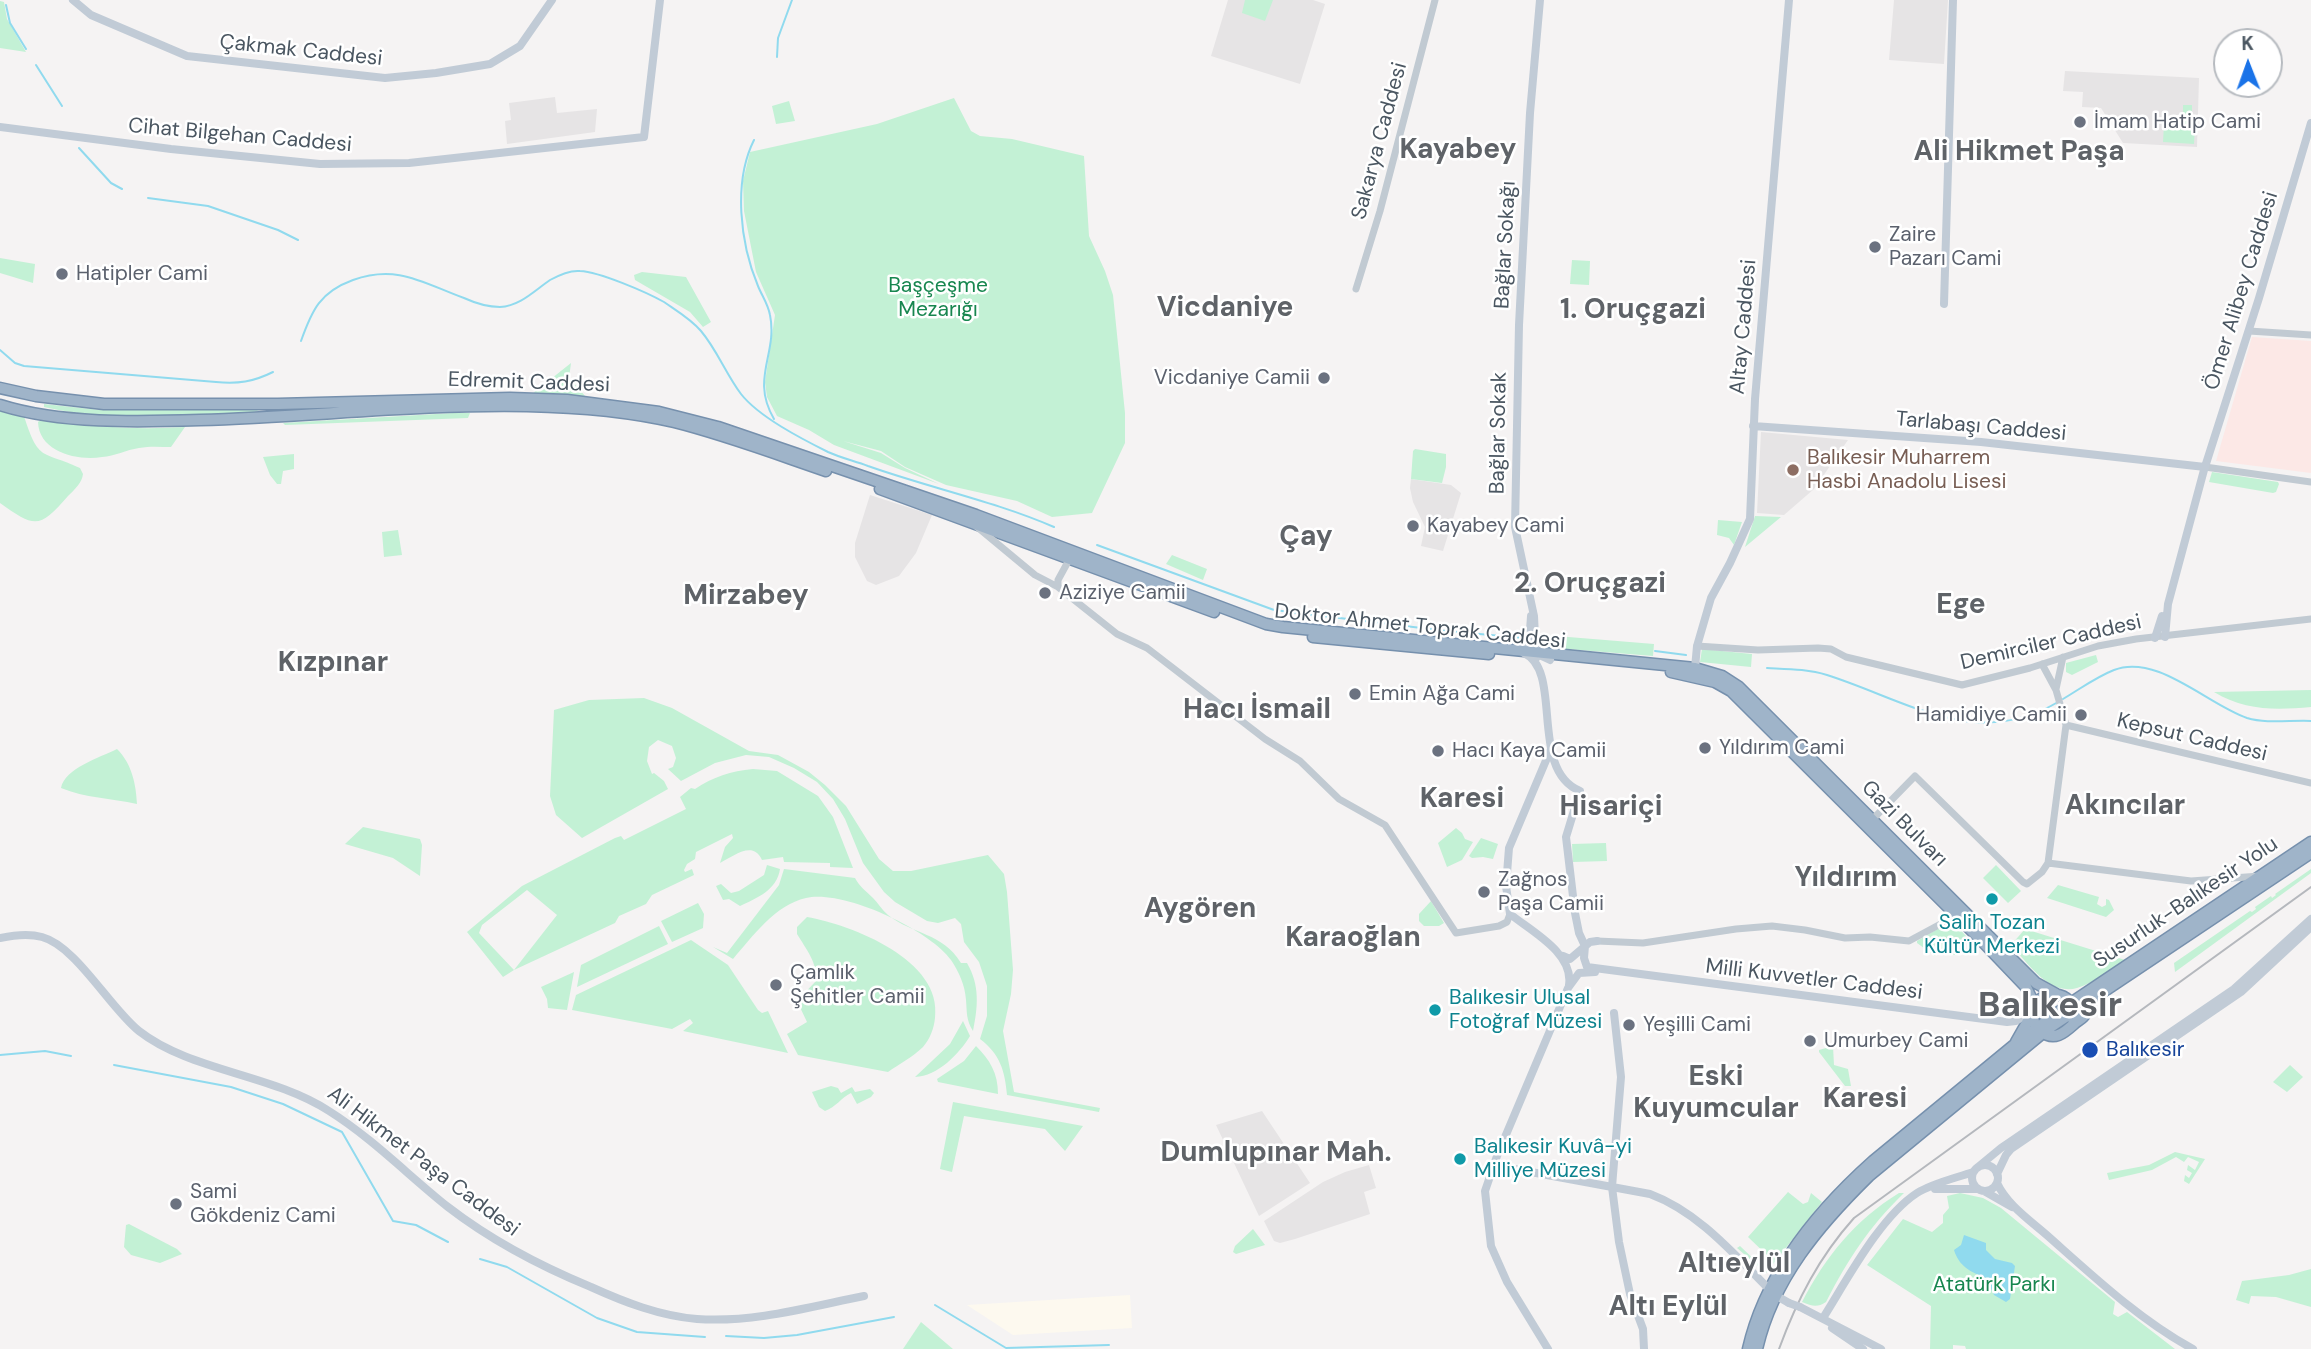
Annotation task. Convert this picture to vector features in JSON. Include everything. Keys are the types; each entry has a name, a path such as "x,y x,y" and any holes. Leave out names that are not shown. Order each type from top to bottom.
{"highway":[{"name":"Edremit Caddesi","path":"0,388 36,396 104,404 533,399 613,404 659,411 718,427 1078,551"},
{"path":"251,419 262,411 294,410 330,403"},
{"name":"Edremit Caddesi","path":"0,405 29,412 112,421 251,419 528,406 645,416 727,438 971,521 1078,551"},
{"name":"Doktor Ahmet Toprak Caddesi","path":"1078,551 1250,619 1278,626 1518,651 1550,660 1681,674 1695,672"},
{"name":"Doktor Ahmet Toprak Caddesi","path":"1078,551 1261,629 1326,638 1534,655 1695,672"},
{"name":"Gazi Bulvarı","path":"1695,672 1722,676 1738,687 2036,983 2061,995 2074,1007"},
{"name":"Gazi Bulvarı","path":"1695,672 1731,691 1962,920 2026,987 2034,1008"},
{"name":"Susurluk-Balıkesir Yolu","path":"2016,1050 2047,1031 2123,966 2311,842"},
{"name":"Susurluk-Balıkesir Yolu","path":"2074,1007 2311,853"},
{"path":"2016,1050 2034,1008 2041,999 2052,992 2079,991 2123,966"},
{"path":"1748,1349 1753,1329 1796,1245 1856,1176 2016,1050 2047,1031 2069,1030 2085,1015 2094,996"},
{"path":"2073,1024 2074,1007"},
{"path":"2034,1008 2033,1017 2047,1031"},
{"path":"1757,1349 1772,1292"}],"main road":[{"name":"Çakmak Caddesi","path":"73,0 90,15 187,56 385,78 490,64 520,46 552,0"},
{"name":"Cihat Bilgehan Caddesi","path":"0,127 320,164 409,163 644,137 660,0"},
{"name":"Bağlar Sokağı","path":"1519,325 1530,113 1540,0"},
{"name":"Altay Caddesi","path":"1695,672 1697,646 1711,598 1750,519 1753,426 1789,0"},
{"path":"1944,304 1953,0"},
{"name":"Ömer Alibey Caddesi","path":"2168,604 2205,467 2311,124"},
{"name":"Bağlar Sokak","path":"1519,325 1515,527 1532,606 1534,655"},
{"name":"Tarlabaşı Caddesi","path":"1753,426 1981,442 2205,467"},
{"path":"2165,637 2168,604"},
{"path":"2155,638 2168,604"},
{"path":"1534,655 1546,699 1550,751 1562,778 1572,788 1580,791 1566,837 1579,933 1585,946"},
{"path":"1550,751 1509,848 1506,886 1510,914 1570,959 1585,946 1597,941"},
{"path":"2020,1212 1973,1183 1976,1170 2001,1148 2234,989 2311,919"},
{"path":"1919,1192 1952,1188 1993,1188 2011,1149 2241,992 2311,928"},
{"name":"Ali Hikmet Paşa Caddesi","path":"0,937 33,935 53,941 74,959 118,1012 164,1047 305,1097 328,1110 447,1206 492,1238 537,1263 622,1301 695,1319 717,1320 780,1314 864,1296"},
{"name":"Milli Kuvvetler Caddesi","path":"1585,946 1584,958 1587,967 1628,974 2007,1023 2016,1021 2034,1008"},
{"path":"1563,956 1569,969 1568,988"},
{"path":"1548,1349 1507,1282 1491,1245 1485,1191 1493,1165 1574,977 1581,972 1628,974"},
{"path":"1614,1013 1621,1077 1612,1187 1622,1254 1630,1294 1643,1329 1644,1349"},
{"path":"1493,1165 1650,1194 1676,1205 1701,1223 1772,1292 1881,1349"},
{"path":"1823,1318 1876,1236 1903,1205 1919,1192 1989,1166 2004,1195 2020,1212 2134,1309 2193,1349"},
{"path":"1823,1318 1863,1349"}],"street":[{"name":"Sakarya Caddesi","path":"1356,289 1380,211 1435,0"},
{"path":"2249,331 2311,335"},
{"path":"2205,467 2311,482"},
{"path":"971,521 1035,575 1058,587 1117,634 1147,648 1198,689 1305,766 1339,799 1385,825 1456,933 1499,926 1507,922 1510,914"},
{"path":"1058,587 1058,580 1078,551"},
{"name":"Demirciler Caddesi","path":"1697,646 1831,649 1846,657 1962,685 2098,646 2311,619"},
{"path":"2056,690 2063,657"},
{"path":"1872,820 1915,776 2027,884 2042,872 2048,863 2066,725 2056,690 2042,664"},
{"name":"Kepsut Caddesi","path":"2066,725 2311,783"},
{"path":"2048,863 2192,881 2260,876"},
{"path":"1597,941 1643,943 1772,926 1845,938 1870,937 1909,941 1948,920 1962,920"}],"shaded area":[{"path":"1228,0 1313,0 1325,4 1300,84 1211,56"},
{"path":"1894,0 1948,0 1944,64 1889,60"},
{"path":"2065,71 2199,78 2197,147 2123,143 2101,108 2082,107 2083,92 2063,91"},
{"path":"555,97 557,113 597,109 595,132 507,144 505,121 511,120 509,103"},
{"path":"2252,337 2311,341 2311,473 2216,461"},
{"name":"Balıkesir Muharrem Hasbi Anadolu Lisesi","path":"1761,432 1848,440 1814,489 1784,515 1757,513"},
{"path":"1411,479 1451,485 1461,493 1443,551 1421,546 1425,527 1413,502"},
{"path":"870,495 932,515 916,553 899,576 876,585 867,581 855,557 855,543"},
{"path":"1262,1111 1310,1183 1259,1216 1216,1125"},
{"path":"1369,1165 1376,1188 1364,1192 1370,1214 1295,1239 1280,1243 1274,1241 1264,1221 1323,1182"},
{"path":"1130,1295 1132,1328 1013,1335 967,1305"}],"green space":[{"path":"1245,0 1273,0 1265,21 1242,13"},
{"path":"0,1 4,2 7,19 26,52 0,48"},
{"name":"Başçeşme Mezarığı","path":"954,98 971,131 980,136 1012,139 1084,156 1089,236 1113,295 1125,413 1125,443 1092,513 1052,517 1017,501 946,485 905,467 881,451 843,441 881,453 905,468 939,484 834,445 777,416 767,397 765,382 775,315 756,272 744,211 743,181 750,152 877,124"},
{"path":"789,101 795,121 776,124 772,106"},
{"path":"2183,105 2192,105 2192,125 2189,125 2195,126 2194,144 2163,142 2164,124 2183,125"},
{"path":"0,258 35,264 33,283 0,273"},
{"path":"1572,260 1590,261 1589,285 1570,284"},
{"path":"642,272 686,277 711,322 703,327 690,312 635,280 634,275"},
{"path":"571,363 569,378 586,397 532,394"},
{"path":"44,404 100,410 262,409 249,414 120,417 69,412 44,407"},
{"path":"0,410 24,416 34,441 43,453 80,468 83,474 76,488 44,519 30,521 0,503"},
{"path":"470,413 468,418 283,423"},
{"path":"42,419 113,427 185,427 171,447 143,447 92,458 71,456 52,447 40,432 38,422"},
{"path":"1415,449 1446,454 1442,483 1411,479"},
{"path":"294,454 294,469 283,471 281,484 277,484 263,457"},
{"path":"2212,472 2279,484 2273,493 2209,482"},
{"path":"1755,516 1781,517 1745,547"},
{"path":"1718,520 1742,522 1734,545 1729,538 1717,535"},
{"path":"398,530 402,555 384,557 382,532"},
{"path":"1172,555 1207,569 1203,580 1166,564"},
{"path":"1544,635 1654,644 1653,656 1543,647"},
{"path":"1702,649 1752,654 1751,667 1700,662"},
{"path":"2096,655 2098,662 2072,675 2066,672 2066,663"},
{"path":"2311,690 2311,707 2285,709 2249,706 2214,692"},
{"path":"644,698 672,708 749,751 778,755 809,772 846,806 879,859 893,871 911,871 988,855 1004,874 1007,892 1013,970 1003,1031 1014,1092 1100,1108 1099,1112 1007,1095 1000,1064 980,1039 987,1016 987,986 979,962 964,942 961,924 955,918 938,923 927,921 895,902 884,892 863,863 845,819 833,799 817,782 794,768 769,757 746,755 715,763 681,781 668,769 673,767 676,758 672,746 658,740 649,747 647,761 652,774 664,781 668,789 582,838 556,815 550,796 554,710 589,700"},
{"path":"117,749 132,775 137,804 61,788 76,769"},
{"path":"753,769 777,771 818,796 833,817 853,868 830,867 830,863 784,862 783,857 762,860 754,851 748,850 720,863 725,847 733,838 732,834 696,852 695,859 687,864 684,870 685,872 692,869 694,875 652,895 646,904 619,916 615,923 503,977 467,932 522,886 615,838 621,836 624,840 686,809 680,797 691,788 695,789 730,773","holes":["527,890 557,915 514,970 479,933 482,925"]},
{"path":"363,827 420,839 420,876 393,858 345,844"},
{"path":"1456,828 1465,839 1473,842 1462,860 1447,867 1438,843"},
{"path":"1481,838 1498,844 1493,859 1469,856"},
{"path":"1606,843 1607,861 1573,862 1572,844"},
{"path":"767,865 780,869 771,888 740,906 729,899 723,900 716,886 721,884 731,893 739,891 764,875"},
{"path":"1996,865 2021,891 2008,903 1983,878"},
{"path":"784,869 855,878 894,919 841,900 806,898 775,914 733,959 713,947 727,953 779,885"},
{"path":"2311,869 2311,873 2175,972 2174,963"},
{"path":"2058,885 2099,897 2097,904 2102,907 2106,905 2106,899 2109,900 2114,910 2106,917 2047,898"},
{"path":"1431,901 1444,923 1439,926 1424,926 1419,921 1419,914"},
{"path":"698,903 704,914 703,928 672,942 661,921"},
{"path":"807,917 869,937 910,963 925,979 934,997 934,1026 919,1051 888,1072 798,1055 787,1034 807,1022 797,1001 816,981 813,962 797,934 797,927"},
{"path":"1955,924 1966,936 1959,945 1957,955 1948,955 1946,950 1935,956 1917,943 1941,927"},
{"path":"659,926 668,944 577,987 581,965"},
{"path":"912,928 936,939 961,963 967,963 977,996 973,1031 968,1020 963,984 954,965 940,948"},
{"path":"2025,929 2125,960 2083,986 2067,989 2057,987 2039,976 2011,945"},
{"path":"691,940 728,965 758,1010 762,1013 768,1011 788,1053 683,1031 693,1023 690,1019 672,1029 572,1010 576,995"},
{"path":"574,972 567,1010 548,1008 541,987"},
{"path":"963,1021 970,1036 960,1050 932,1073 915,1077 950,1044"},
{"path":"976,1046 992,1067 998,1094 938,1082 937,1079 964,1061"},
{"path":"1833,1046 1834,1065 1848,1069 1851,1086 1845,1086 1819,1052"},
{"path":"2290,1065 2303,1077 2287,1092 2273,1082"},
{"path":"831,1086 838,1088 841,1093 852,1087 855,1092 870,1089 874,1093 857,1104 851,1093 825,1111 819,1107 812,1092"},
{"path":"953,1102 1083,1126 1065,1151 1045,1129 964,1116 952,1172 940,1169"},
{"path":"2175,1152 2205,1159 2189,1184 2184,1181 2185,1175 2189,1178 2192,1173 2187,1170 2188,1165 2195,1170 2199,1162 2188,1157 2184,1162 2176,1157 2152,1170 2109,1180 2107,1173 2149,1165"},
{"path":"1788,1192 1803,1204 1808,1202 1811,1193 1822,1202 1766,1273 1737,1248 1740,1246 1762,1267 1770,1265 1771,1259 1748,1237"},
{"path":"1899,1193 1904,1193 1860,1244 1826,1302 1814,1306 1802,1302 1821,1269 1843,1240 1869,1215"},
{"name":"Atatürk Parkı","path":"1960,1193 1983,1198 2001,1208 2115,1302 2113,1314 2118,1317 2127,1312 2175,1349 1966,1349 1965,1346 1953,1345 1953,1349 1930,1349 1931,1306 1867,1265 1903,1219 1932,1232 1943,1223 1943,1215 1949,1208 1947,1196"},
{"path":"129,1224 182,1254 160,1263 131,1255 124,1247 126,1225"},
{"path":"1253,1229 1265,1245 1236,1254 1233,1252 1235,1246"},
{"path":"2311,1269 2311,1307 2276,1297 2251,1296 2249,1304 2236,1300 2242,1281 2289,1275"},
{"path":"921,1322 953,1349 903,1349"}],"water":[{"path":"1964,1235 1986,1243 1986,1250 1995,1259 2015,1266 2010,1299 2006,1302 1994,1295 1986,1278 1970,1271 1959,1260 1954,1250 1961,1245"}],"waterway":[{"path":"777,57 778,38 792,0"},
{"path":"6,5 10,23 26,49"},
{"path":"36,65 62,106"},
{"path":"754,140 743,174 741,213 752,269 770,315 771,342 764,391 774,419"},
{"path":"79,148 111,183 122,189"},
{"path":"148,198 208,206 278,230 298,240"},
{"path":"301,341 309,320 325,296 342,285 369,276 383,274 410,277 477,303 500,307 520,301 550,280 568,272 589,272 646,293 688,319 707,338 749,403 806,441 838,456 1054,527"},
{"path":"0,350 15,363 24,366 216,382 245,382 273,372"},
{"path":"1097,545 1274,610 1524,638"},
{"path":"1655,651 1686,655"},
{"path":"1767,668 1820,673 1913,707 1970,722 1998,722 2028,716 2058,702"},
{"path":"2063,699 2114,670 2147,668 2165,674 2247,718 2311,721"},
{"path":"0,1055 45,1051 71,1056"},
{"path":"114,1065 231,1087 283,1104 342,1132 393,1221 416,1225 448,1242"},
{"path":"480,1259 507,1267 597,1318 637,1332 705,1337"},
{"path":"935,1305 1006,1348 1109,1345"},
{"path":"726,1336 764,1338 797,1335 894,1317"}],"railway":[{"path":"1779,1349 1810,1280 1830,1248 1854,1218 2311,887"}],"place":[{"name":"İmam Hatip Cami","path":"2080,122"},
{"name":"Zaire Pazarı Cami","path":"1875,247"},
{"name":"Hatipler Cami","path":"62,274"},
{"name":"Vicdaniye Camii","path":"1324,378"},
{"name":"Balıkesir Muharrem Hasbi Anadolu Lisesi","path":"1793,470"},
{"name":"Kayabey Cami","path":"1413,526"},
{"name":"Aziziye Camii","path":"1045,593"},
{"name":"Emin Ağa Cami","path":"1355,694"},
{"name":"Hamidiye Camii","path":"2081,715"},
{"name":"Yıldırım Cami","path":"1705,748"},
{"name":"Hacı Kaya Camii","path":"1438,751"},
{"name":"Zağnos Paşa Camii","path":"1484,892"},
{"name":"Salih Tozan Kültür Merkezi","path":"1992,899"},
{"name":"Çamlık Şehitler Camii","path":"776,985"},
{"name":"Balıkesir Ulusal Fotoğraf Müzesi","path":"1435,1010"},
{"name":"Yeşilli Cami","path":"1629,1025"},
{"name":"Umurbey Cami","path":"1810,1041"},
{"name":"Balıkesir","path":"2090,1050"},
{"name":"Balıkesir Kuvâ-yi Milliye Müzesi","path":"1460,1159"},
{"name":"Sami Gökdeniz Cami","path":"176,1204"}],"district":[{"name":"Kayabey","path":"1458,151"},
{"name":"Ali Hikmet Paşa","path":"2019,153"},
{"name":"Vicdaniye","path":"1225,309"},
{"name":"1. Oruçgazi","path":"1633,311"},
{"name":"Çay","path":"1306,538"},
{"name":"2. Oruçgazi","path":"1590,585"},
{"name":"Mirzabey","path":"746,597"},
{"name":"Ege","path":"1961,606"},
{"name":"Kızpınar","path":"333,664"},
{"name":"Hacı İsmail","path":"1257,711"},
{"name":"Karesi","path":"1462,800"},
{"name":"Akıncılar","path":"2125,807"},
{"name":"Hisariçi","path":"1611,808"},
{"name":"Yıldırım","path":"1846,879"},
{"name":"Aygören","path":"1200,910"},
{"name":"Karaoğlan","path":"1353,939"},
{"name":"Balıkesir","path":"2050,1007"},
{"name":"Eski Kuyumcular","path":"1716,1094"},
{"name":"Karesi","path":"1865,1100"},
{"name":"Dumlupınar Mah.","path":"1276,1154"},
{"name":"Altıeylül","path":"1734,1265"},
{"name":"Altı Eylül","path":"1668,1308"}]}
